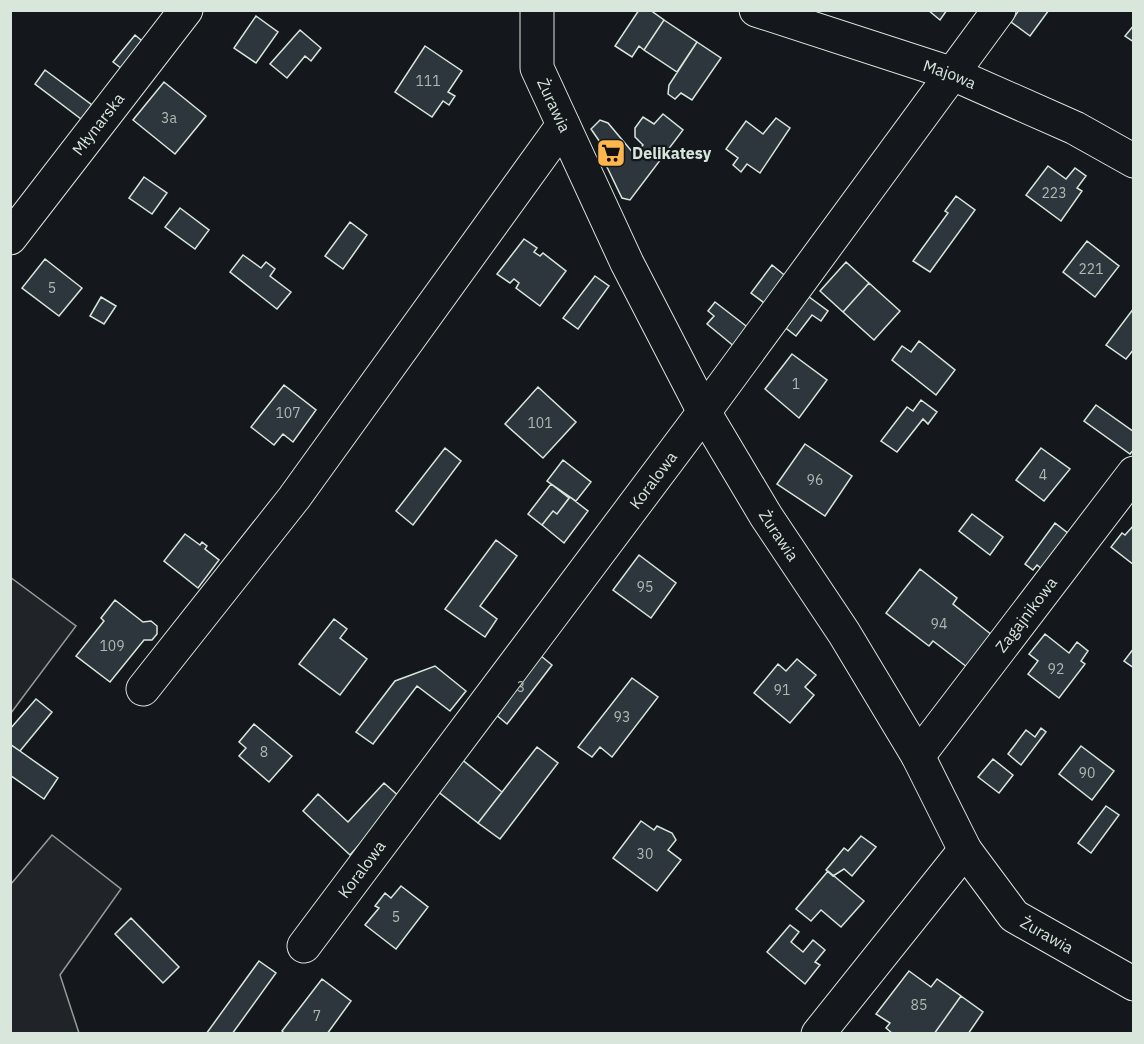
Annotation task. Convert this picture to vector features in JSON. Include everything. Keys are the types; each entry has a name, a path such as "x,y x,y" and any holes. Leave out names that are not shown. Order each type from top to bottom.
{"street":[{"name":"Młynarska","path":"10,238 186,10"},
{"name":"Żurawia","path":"537,10 537,68 627,263 704,412 766,516 844,633 918,756 965,850 1014,916 1134,984"},
{"name":"Majowa","path":"756,10 953,74 1075,128 1134,160"},
{"name":"Koralowa","path":"304,946 704,412 999,10"},
{"path":"143,688 294,498 563,125"},
{"name":"Zagajnikowa","path":"918,756 1134,473"},
{"path":"818,1034 965,850"}],"shaded area":[{"path":"10,577 76,626 11,713 10,713"},
{"path":"52,835 121,889 60,975 79,1033 11,1033 11,884"}],"building":[{"path":"639,10 650,10 664,20 644,50 639,46 632,57 615,46"},
{"path":"928,10 947,10 940,20"},
{"path":"1019,10 1049,10 1030,36 1011,22"},
{"path":"256,16 278,32 256,63 234,48"},
{"path":"664,20 697,42 677,72 644,50"},
{"path":"1134,25 1134,42 1125,36"},
{"path":"300,30 321,48 311,61 305,56 287,78 270,64"},
{"path":"135,35 147,45 126,72 113,62"},
{"path":"697,42 721,58 692,100 681,93 675,99 668,94 669,85"},
{"path":"425,46 462,71 448,92 455,96 449,105 443,101 432,117 395,92"},
{"path":"45,70 92,105 81,119 35,84"},
{"path":"164,82 206,116 175,154 133,120"},
{"path":"663,114 683,130 630,200 622,198 607,167 613,161 591,129 600,120 608,123 634,154 643,145 635,137 635,128 643,117 654,124"},
{"path":"776,118 790,128 760,173 747,164 741,172 733,165 738,158 726,149 746,121 763,134"},
{"path":"1048,166 1066,179 1075,168 1086,176 1077,188 1082,191 1061,221 1026,195"},
{"path":"144,177 167,193 152,214 129,198"},
{"path":"956,196 975,210 930,272 913,261 948,213 945,211"},
{"path":"180,208 209,230 195,249 165,227"},
{"path":"350,222 367,235 343,269 325,256"},
{"path":"524,239 537,248 534,252 540,256 543,253 566,271 540,306 516,288 519,283 514,279 510,283 497,274"},
{"path":"1087,241 1119,266 1095,297 1063,272"},
{"path":"243,255 261,268 266,262 275,269 270,276 291,292 277,309 230,272"},
{"path":"45,259 82,288 59,316 22,288"},
{"path":"846,262 869,283 843,312 820,291"},
{"path":"772,265 788,278 767,305 751,293"},
{"path":"595,276 609,286 578,329 563,318"},
{"path":"869,283 900,311 874,340 843,312"},
{"path":"801,291 828,311 821,321 812,315 796,336 778,322"},
{"path":"101,297 116,306 104,324 90,316"},
{"path":"715,302 750,329 735,347 707,324 714,316 708,311"},
{"path":"1134,308 1134,349 1126,359 1106,345"},
{"path":"919,341 955,370 936,395 892,360 902,346 911,352"},
{"path":"792,354 827,380 799,418 765,389"},
{"path":"284,385 316,410 293,442 283,434 274,445 251,427"},
{"path":"538,387 576,422 543,458 505,424"},
{"path":"921,400 937,412 928,424 923,419 897,452 881,441 907,407 913,411"},
{"path":"1096,405 1134,432 1134,449 1130,454 1084,421"},
{"path":"805,444 852,476 825,516 777,484"},
{"path":"445,448 461,461 413,525 396,511"},
{"path":"1041,448 1070,469 1044,501 1016,480"},
{"path":"563,460 591,482 576,501 547,481"},
{"path":"551,484 569,498 557,514 553,511 542,525 528,514"},
{"path":"570,497 588,511 564,543 542,525 553,511 557,514"},
{"path":"972,514 1003,537 990,555 959,531"},
{"path":"1055,523 1069,534 1042,569 1037,565 1033,570 1025,564"},
{"path":"1134,525 1134,565 1111,547 1122,533 1125,535"},
{"path":"185,534 200,545 202,542 207,546 205,549 219,560 198,588 164,561"},
{"path":"496,540 517,556 480,606 497,619 485,637 445,609"},
{"path":"639,555 676,583 651,618 613,590"},
{"path":"920,569 957,598 953,604 992,635 967,667 933,641 929,646 886,613"},
{"path":"115,600 143,622 151,621 157,626 157,634 152,640 144,640 110,682 76,656 104,621 101,618"},
{"path":"334,619 347,629 340,638 367,659 340,695 299,664"},
{"path":"1045,634 1069,653 1077,642 1088,651 1081,661 1085,664 1059,698 1028,674 1038,661 1029,654"},
{"path":"1134,648 1134,668 1124,661"},
{"path":"535,651 552,665 507,724 489,709"},
{"path":"797,659 816,675 805,687 814,695 790,723 754,693 778,664 786,671"},
{"path":"435,666 466,691 450,711 417,686 373,744 356,732 395,681"},
{"path":"632,678 658,697 612,757 600,747 592,757 578,747"},
{"path":"36,699 52,712 20,751 10,744 10,729"},
{"path":"254,724 292,756 269,782 239,756 246,748 239,742"},
{"path":"1041,728 1046,732 1021,765 1008,754 1026,730 1035,737"},
{"path":"10,744 58,778 44,799 10,775"},
{"path":"1081,746 1114,771 1092,800 1059,774"},
{"path":"537,747 558,763 500,839 478,823"},
{"path":"460,758 502,792 478,823 436,790"},
{"path":"993,759 1013,775 999,793 978,777"},
{"path":"384,783 401,798 350,855 303,811 318,794 348,822"},
{"path":"1106,806 1119,815 1091,853 1078,843"},
{"path":"641,821 654,830 657,826 672,833 676,840 668,850 681,860 657,891 613,858"},
{"path":"861,836 876,847 852,876 844,869 833,876 826,870 844,848 848,851"},
{"path":"828,871 864,901 841,927 821,910 811,921 796,909"},
{"path":"401,886 428,907 396,949 365,925 379,908 375,906 385,893 391,898"},
{"path":"131,918 179,967 163,983 115,934"},
{"path":"790,925 799,932 791,942 803,952 813,940 825,950 815,962 820,965 805,984 767,952"},
{"path":"259,961 276,973 232,1034 206,1034"},
{"path":"909,971 931,987 937,979 961,996 934,1034 893,1034 886,1028 890,1023 876,1014"},
{"path":"322,979 351,1001 327,1034 285,1034 282,1031"},
{"path":"961,996 983,1012 968,1034 934,1034"}],"place":[{"name":"Delikatesy","path":"611,153"}]}
